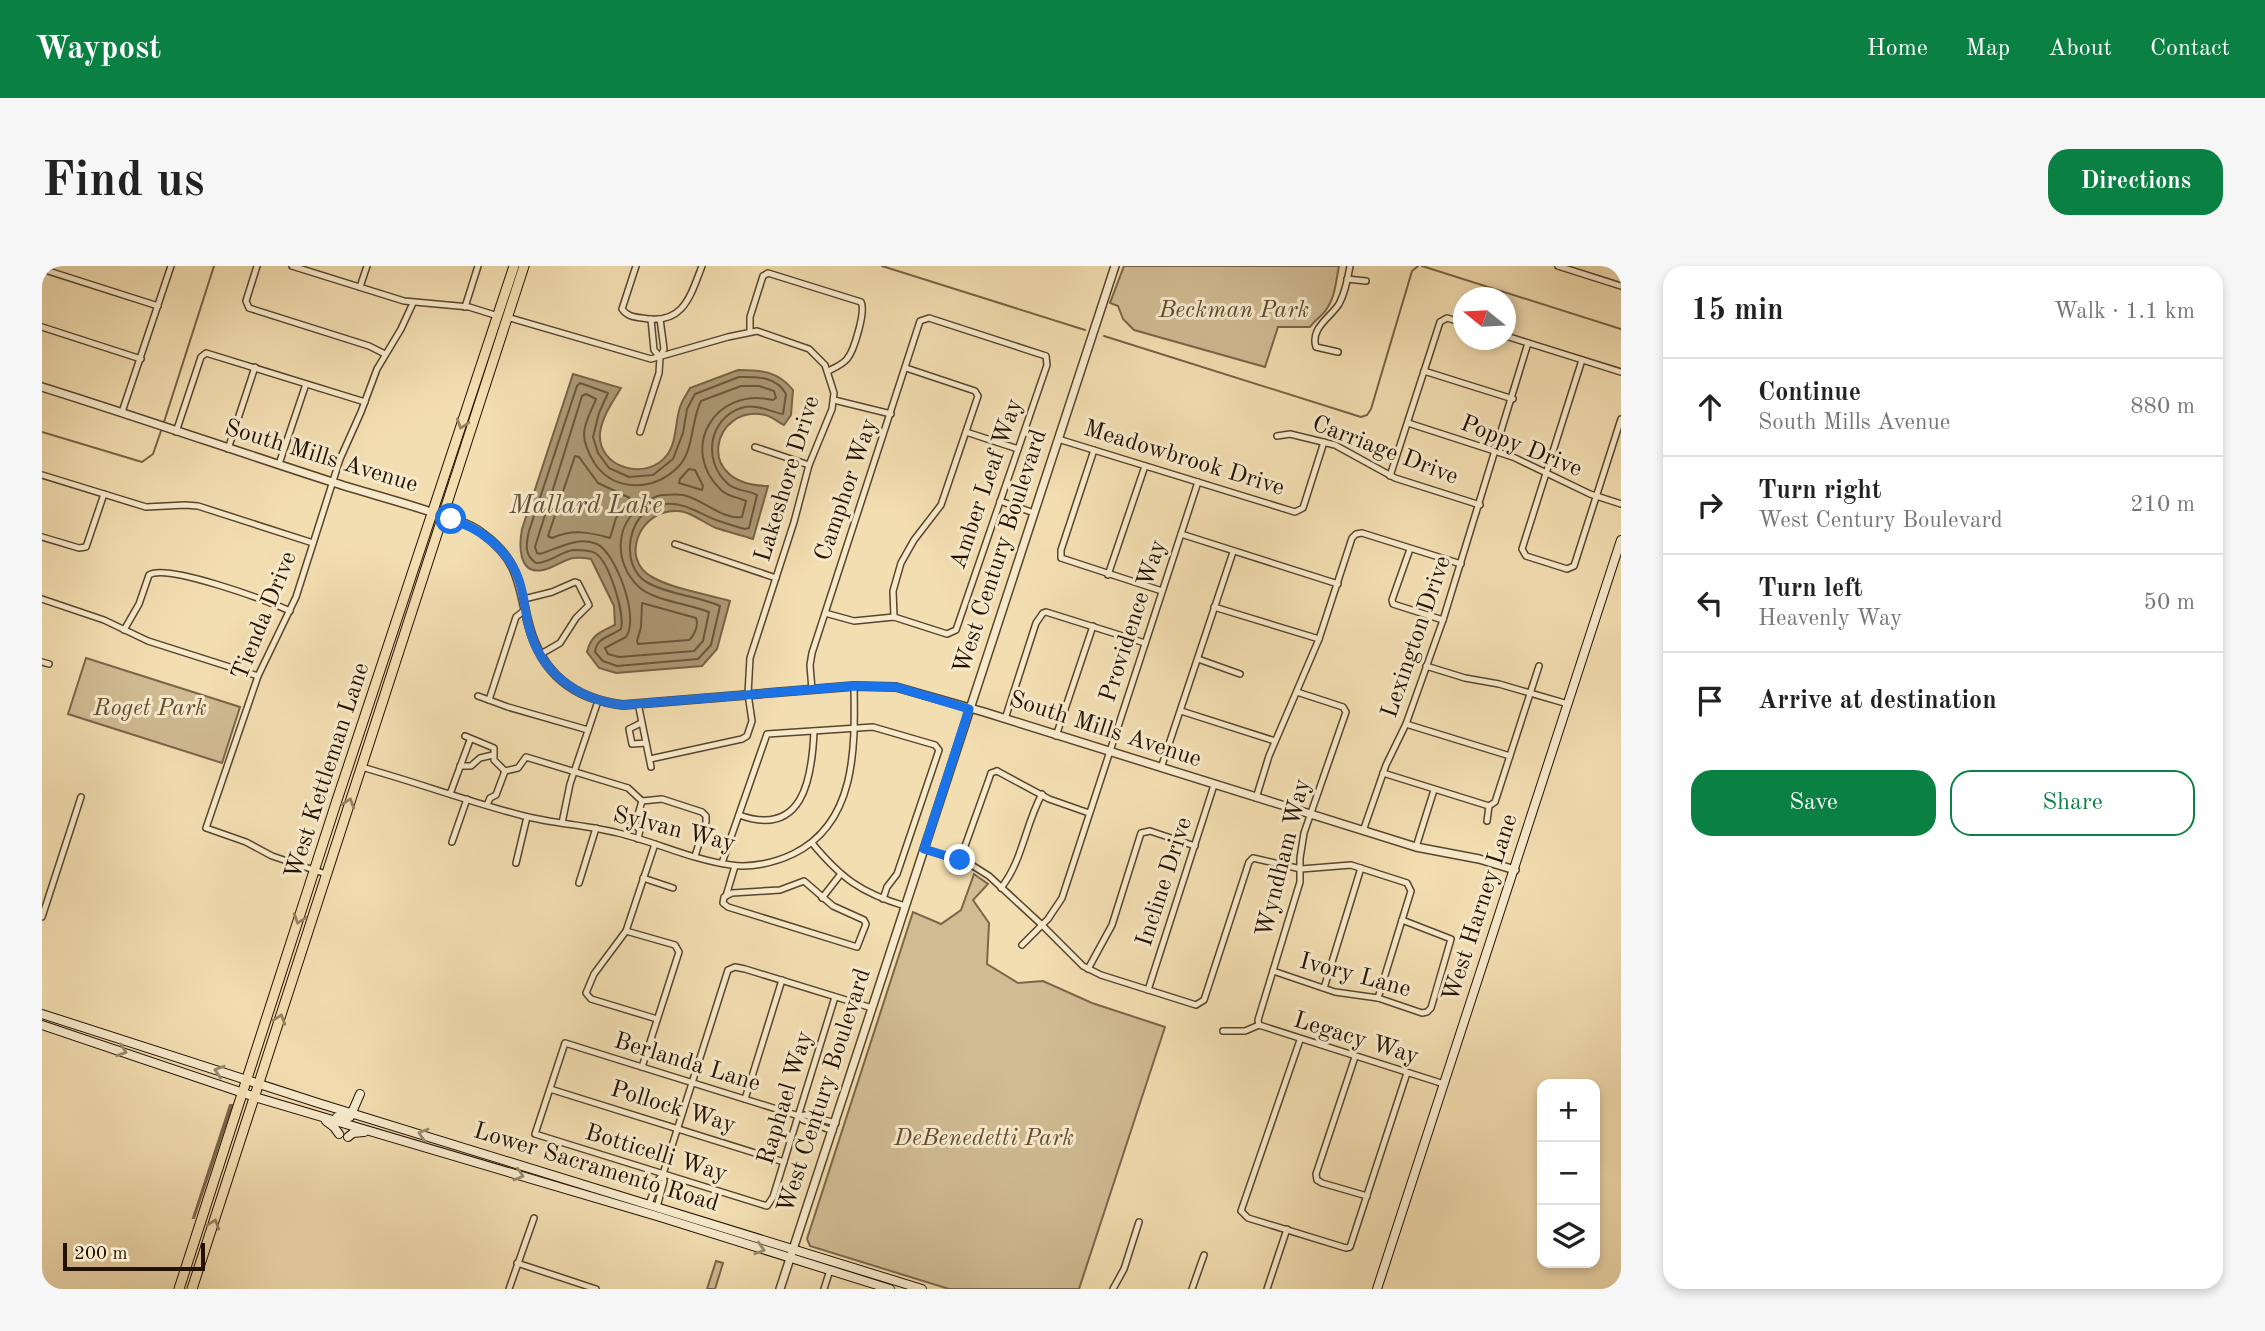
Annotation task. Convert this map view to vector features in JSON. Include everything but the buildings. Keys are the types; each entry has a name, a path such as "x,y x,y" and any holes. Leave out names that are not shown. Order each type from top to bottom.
{"main road":[{"name":"West Kettleman Lane","path":"179,1289 314,871 488,377 485,368 516,266"},
{"name":"West Kettleman Lane","path":"192,1289 361,767 502,316 524,266"},
{"name":"West Harney Lane","path":"1377,1289 1621,540"},
{"name":"Lower Sacramento Road","path":"42,1014 653,1205 830,1270 890,1289"},
{"name":"Lower Sacramento Road","path":"42,1025 255,1097 372,1133 404,1148 922,1289"},
{"path":"314,1115 323,1114 346,1119 353,1112 359,1094"},
{"path":"314,1115 328,1122 343,1136 357,1132 372,1133"}],"street":[{"path":"122,412 171,266"},
{"path":"257,266 246,306 385,354"},
{"path":"292,266 314,269 413,303 465,307 640,357 660,357 750,331 750,317 763,276 768,273 862,303 864,312 849,356 828,371"},
{"path":"360,287 367,266"},
{"path":"465,307 478,266"},
{"path":"636,266 623,311 632,316 651,319 660,319 686,306 702,266"},
{"name":"West Century Boulevard","path":"780,1289 1115,266"},
{"path":"1338,352 1316,347 1314,341 1321,322 1338,305 1350,266"},
{"path":"1558,266 1621,286"},
{"path":"42,269 158,306"},
{"path":"1347,279 1366,281"},
{"name":"Tienda Drive","path":"326,874 272,856 246,842 206,828 258,676 290,611 332,482 375,373 413,303"},
{"path":"1390,476 1442,318 1453,320"},
{"path":"651,319 654,350 660,357"},
{"path":"640,432 664,349 660,319"},
{"name":"Camphor Way","path":"812,690 810,664 918,324 924,319 937,321"},
{"name":"Amber Leaf Way","path":"894,617 949,635 956,630 1046,365 1047,358 1040,353 937,321"},
{"path":"42,327 141,359"},
{"name":"Lakeshore Drive","path":"650,759 745,737 752,721 748,694 750,658 794,522 809,465 834,400 828,371 809,349 750,331"},
{"path":"1516,339 1621,372"},
{"name":"Lexington Drive","path":"1363,831 1443,620 1528,343"},
{"path":"176,432 201,357 205,353 365,402"},
{"path":"1583,360 1522,549 1526,556 1567,569 1574,566 1621,419"},
{"path":"228,449 255,368"},
{"path":"825,613 854,621 894,617 894,591 901,564 914,540 938,512 978,396 975,391 906,368"},
{"path":"1424,371 1513,398"},
{"path":"279,464 306,384"},
{"name":"South Mills Avenue","path":"42,387 332,482 388,496 475,528 495,544 513,568 529,626 553,673 568,686 598,701 623,705 854,686 896,687 1416,847 1479,859 1515,870"},
{"path":"834,400 891,414"},
{"name":"Poppy Drive","path":"1408,423 1496,451 1548,472 1596,496 1621,504"},
{"path":"966,432 1018,449"},
{"name":"Carriage Drive","path":"1277,436 1290,435 1324,442 1345,450 1390,476 1480,505"},
{"name":"Meadowbrook Drive","path":"1059,439 1295,512 1303,508 1324,442"},
{"path":"755,447 809,465"},
{"path":"1094,450 1060,555 1063,560 1162,591"},
{"path":"1108,575 1144,466"},
{"path":"42,475 146,507 193,505 313,543"},
{"name":"Providence Way","path":"1022,945 1054,912 1062,898 1198,482"},
{"path":"42,537 84,548 88,544 104,494"},
{"path":"1000,501 1034,513"},
{"path":"1256,798 1275,741 1319,639 1352,538 1362,533 1461,564"},
{"path":"1181,534 1338,584"},
{"path":"675,544 776,578"},
{"path":"1410,549 1392,600 1393,604 1443,620"},
{"path":"1161,768 1233,552"},
{"path":"124,630 139,604 152,572 190,577 290,611"},
{"path":"524,600 575,582 589,605 576,618 560,643 541,654"},
{"path":"42,599 99,618 148,641 258,676"},
{"path":"1214,607 1319,639"},
{"path":"489,700 516,617 526,609"},
{"path":"1005,719 1036,623 1046,612 1145,643"},
{"path":"1056,736 1093,626"},
{"path":"1198,659 1240,674"},
{"path":"42,662 49,664"},
{"path":"1426,666 1569,705"},
{"path":"1487,821 1489,806 1495,802 1539,666"},
{"name":"Sylvan Way","path":"361,767 527,817 596,828 722,863 750,866 783,859 812,843 833,820 844,798 852,765 854,686"},
{"name":"Wyndham Way","path":"1259,1025 1258,1020 1297,893 1301,846 1346,712 1343,707 1297,692"},
{"path":"478,696 588,730"},
{"path":"562,823 574,772 598,701"},
{"path":"638,703 651,766"},
{"path":"1181,710 1275,741"},
{"path":"641,723 629,729 632,744 646,743"},
{"path":"1406,723 1510,756"},
{"path":"722,863 766,734 879,728 935,745 939,750 897,874 887,887 883,899"},
{"path":"738,815 758,821 777,819 798,802 811,770 814,731"},
{"path":"450,794 467,738 494,748 493,755 497,765 505,771 518,768 526,757 628,788 642,801 662,799 705,814 706,822 695,856"},
{"path":"460,766 471,766 480,758 493,755"},
{"path":"996,760 997,771"},
{"path":"496,795 505,771"},
{"path":"960,860 991,773 997,771 1042,794 1089,813"},
{"path":"1383,773 1489,806"},
{"name":"Incline Drive","path":"1147,990 1214,785"},
{"path":"1416,847 1434,790"},
{"path":"1001,888 1013,871 1032,814 1042,794"},
{"path":"487,805 490,797 496,795"},
{"path":"496,795 500,799 499,809"},
{"path":"42,916 81,797"},
{"path":"452,842 467,799"},
{"path":"635,825 642,801"},
{"path":"516,863 527,817"},
{"path":"626,835 630,825 635,825"},
{"path":"635,825 640,830 638,839"},
{"path":"579,883 596,828"},
{"path":"1088,969 1112,925 1141,833 1145,830 1195,846"},
{"path":"812,843 841,876 867,893 905,906"},
{"path":"655,844 626,931 594,975 588,988 588,996 657,1019"},
{"path":"924,849 960,860 980,870 1088,969 1196,1005 1201,1004 1249,862 1257,858 1301,869 1339,865 1361,868 1407,883 1411,891 1378,998"},
{"path":"726,896 780,890 804,881 843,913 864,920 866,924 857,947 725,906 723,903 735,866"},
{"path":"1324,988 1361,868"},
{"path":"822,898 841,876"},
{"path":"643,878 673,888"},
{"name":"Ivory Lane","path":"1273,971 1324,988 1378,998 1422,1013 1427,1012 1431,1008 1451,939 1402,920"},
{"path":"626,931 678,948 678,956 642,1067"},
{"path":"653,1205 664,1181 663,1174 726,974 731,968 745,969 872,1008"},
{"path":"745,1099 782,981"},
{"name":"Raphael Way","path":"767,1206 773,1197 835,997"},
{"path":"1223,1031 1245,1031 1259,1025"},
{"name":"Legacy Way","path":"1259,1025 1444,1084"},
{"path":"1300,1040 1241,1211 1248,1218 1350,1247 1407,1073"},
{"name":"Berlanda Lane","path":"550,1089 565,1043 799,1116 805,1115 834,1127"},
{"path":"1355,1057 1316,1174 1317,1180 1322,1183 1367,1196"},
{"name":"Pollock Way","path":"550,1089 784,1162"},
{"name":"Botticelli Way","path":"550,1089 535,1134 767,1206"},
{"path":"509,1289 534,1218"},
{"path":"1113,1289 1124,1269 1139,1223"},
{"path":"1267,1289 1287,1229"},
{"path":"1192,1289 1204,1255"},
{"path":"517,1263 596,1289"},
{"path":"824,1289 830,1270"},
{"path":"567,1289 569,1280"}],"green space":[{"name":"Beckman Park","path":"1124,266 1339,266 1333,295 1326,310 1310,327 1278,327 1265,367 1134,330 1123,319 1118,306 1110,303"},
{"name":"Roget Park","path":"86,658 240,707 222,763 68,714"},
{"name":"DeBenedetti Park","path":"974,874 988,884 973,900 989,923 987,964 1018,983 1043,981 1092,1003 1165,1027 1079,1289 949,1289 810,1246 807,1239 913,912 941,924 961,910"},
{"path":"230,1105 232,1105 193,1218"},
{"path":"716,1261 723,1263 715,1289 707,1289"}],"water":[{"name":"Mallard Lake","path":"738,370 754,370 775,375 793,390 791,415 784,425 767,416 747,415 733,421 723,432 718,446 720,460 728,473 744,482 768,486 753,539 716,528 692,515 677,511 653,518 644,526 638,536 636,548 642,569 652,577 680,588 730,601 717,649 702,666 616,673 599,668 587,652 594,638 615,625 614,606 591,559 570,559 547,569 535,570 525,563 520,543 522,529 573,374 621,388 603,421 601,445 606,455 615,462 636,469 648,468 667,455 673,444 681,404 690,388"}],"waterway":[{"path":"164,422 214,266"},
{"path":"882,266 1085,330"},
{"path":"1104,336 1361,417 1367,415 1371,409 1412,271 1418,266"},
{"path":"1422,266 1621,329"},
{"path":"42,432 142,462 153,454 162,428"}],"route":[{"path":"451,519 481,531 504,555 522,589 529,626 546,664 568,686 593,700 623,705 884,685 969,709 924,849 960,860"}]}
